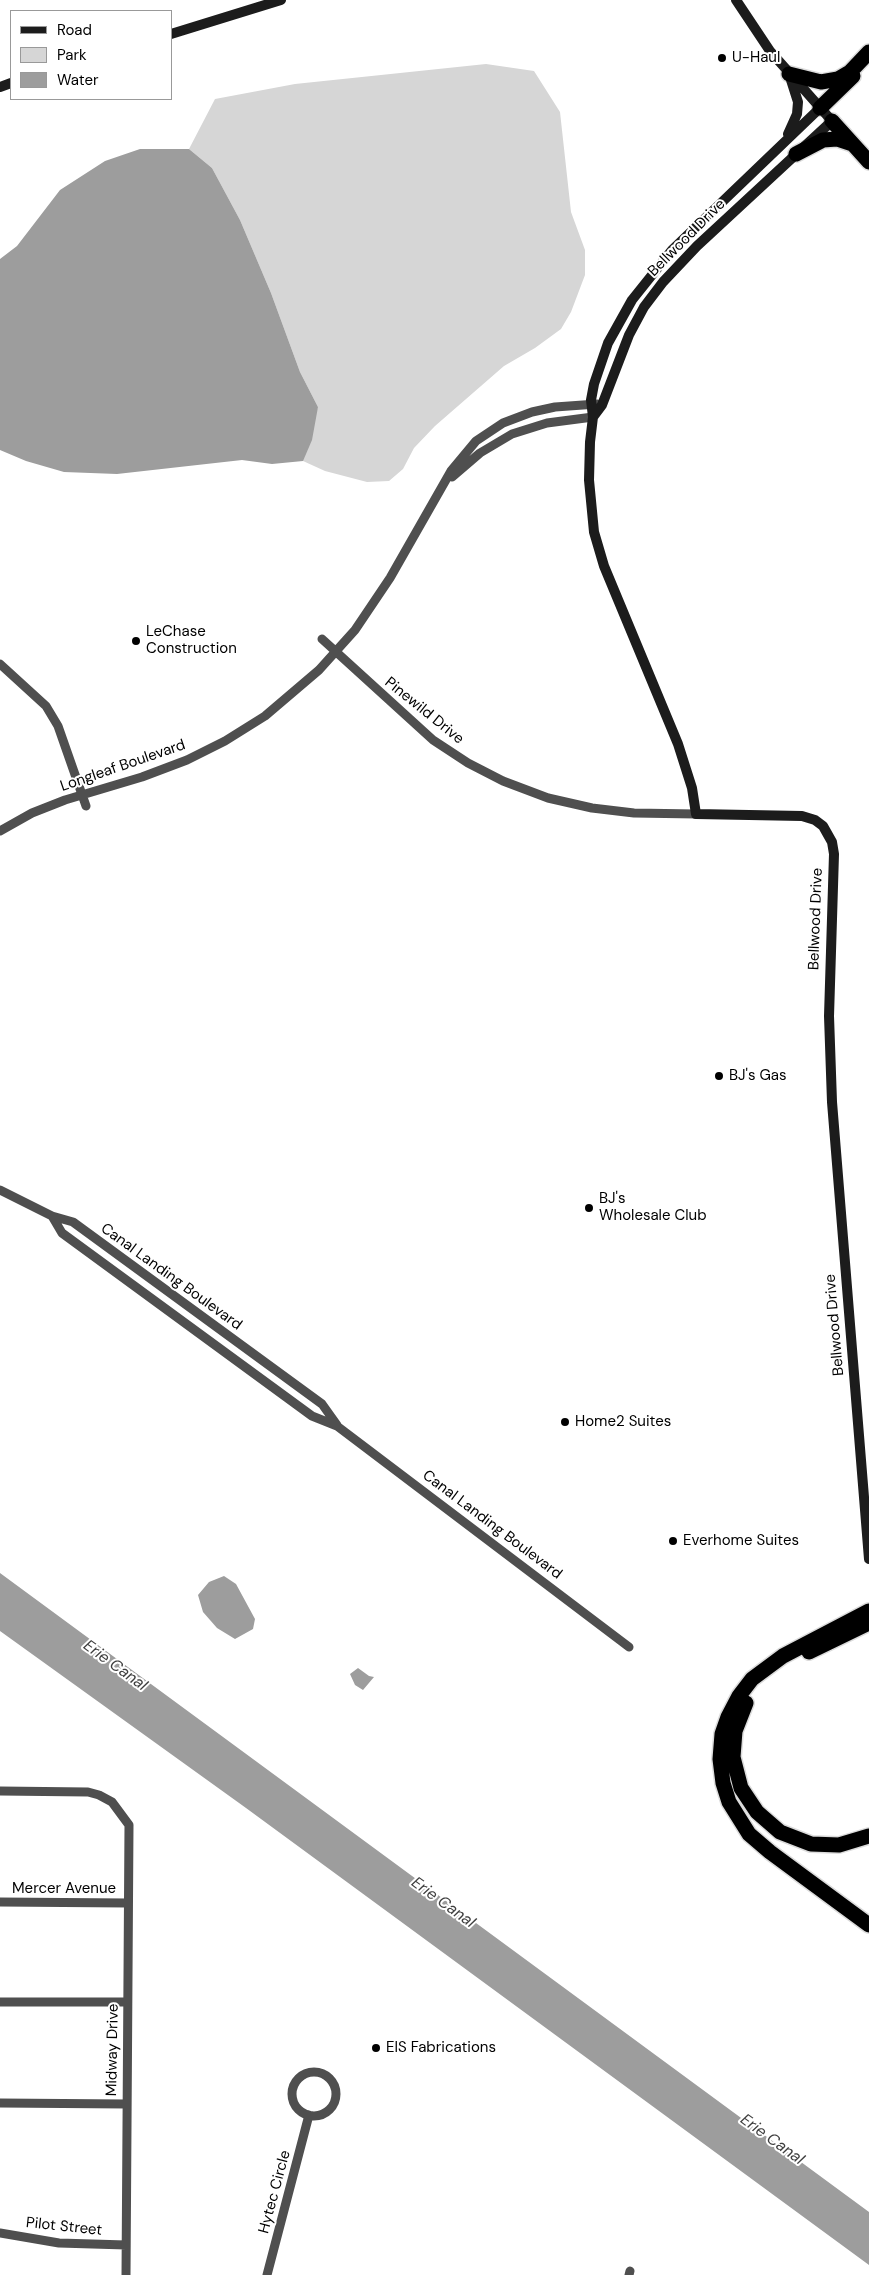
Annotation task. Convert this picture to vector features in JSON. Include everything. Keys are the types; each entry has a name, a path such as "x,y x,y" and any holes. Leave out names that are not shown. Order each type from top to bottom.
{"highway":[{"path":"789,74 821,82 838,79 850,72 869,52"},
{"path":"820,108 869,61"},
{"path":"832,121 869,162"},
{"path":"796,154 823,140 837,139 852,144"},
{"path":"869,1611 783,1656 752,1679 739,1696 728,1717 722,1734 720,1759 723,1783 729,1802 750,1834 770,1852 869,1925"},
{"path":"869,1623 789,1663 762,1681 750,1696 741,1713 735,1731 733,1749 736,1774 746,1797 757,1812 776,1830 801,1841 821,1845 844,1844 869,1836"}],"street":[{"path":"172,34 281,0"},
{"path":"736,0 754,31 789,74 832,121"},
{"path":"784,142 797,114 798,102 789,74"},
{"name":"Bellwood Drive","path":"820,108 683,238 641,286 608,343 594,384 591,404 593,418 589,480 597,544 614,594 678,744 693,792 696,814 805,817 823,826 832,842 834,854 829,1016 832,1112 869,1560"},
{"name":"Bellwood Drive","path":"593,418 602,405 629,335 644,307 663,282 697,246 832,121"},
{"name":"Longleaf Boulevard","path":"0,831 32,813 82,794 170,766 230,738 283,702 336,653 378,598 439,492 466,451 496,427 538,410 591,404 602,405"},
{"name":"Longleaf Boulevard","path":"439,492 466,464 493,444 512,434 547,423 593,418"},
{"name":"Pinewild Drive","path":"322,640 433,740 468,763 503,781 548,798 596,809 696,814"},
{"path":"0,664 46,706 58,726 86,806"},
{"name":"Canal Landing Boulevard","path":"0,1190 52,1216 73,1222 322,1404 337,1426"},
{"name":"Canal Landing Boulevard","path":"52,1216 62,1233 312,1416 337,1426 629,1647"},
{"name":"Midway Drive","path":"0,1791 88,1792 112,1802 129,1825 126,2275"},
{"name":"Mercer Avenue","path":"0,1902 127,1903"},
{"path":"0,2002 127,2002"},
{"path":"321,2073 327,2077 335,2088 334,2102 321,2115 309,2115 297,2108 294,2102 293,2088 301,2077 307,2074 321,2073"},
{"path":"0,2103 126,2104"},
{"name":"Hytec Circle","path":"267,2275 309,2115"},
{"name":"Pilot Street","path":"0,2233 59,2243 126,2246"}],"green space":[{"path":"486,64 534,71 560,112 571,212 585,250 585,275 571,312 561,329 535,348 504,366 435,426 414,448 403,469 389,481 367,482 325,471 303,461 300,455 318,407 300,372 271,293 240,220 212,168 189,149 215,99 295,84"}],"water":[{"path":"140,149 189,149 212,168 240,220 271,293 300,372 318,407 312,440 303,461 272,464 242,460 117,474 64,472 26,461 0,450 0,259 17,246 60,190 105,161"},
{"name":"Erie Canal","path":"0,1573 869,2212 869,2265 246,1808 0,1631"},
{"path":"224,1576 236,1584 255,1619 253,1629 235,1639 217,1628 203,1612 198,1595 209,1582"},
{"path":"358,1668 369,1676 374,1677 363,1690 355,1685 350,1674"}],"place":[{"name":"U-Haul","path":"722,58"},
{"name":"LeChase Construction","path":"136,641"},
{"name":"BJ's Gas","path":"719,1076"},
{"name":"BJ's Wholesale Club","path":"589,1208"},
{"name":"Home2 Suites","path":"565,1422"},
{"name":"Everhome Suites","path":"673,1541"},
{"name":"EIS Fabrications","path":"376,2048"}]}
